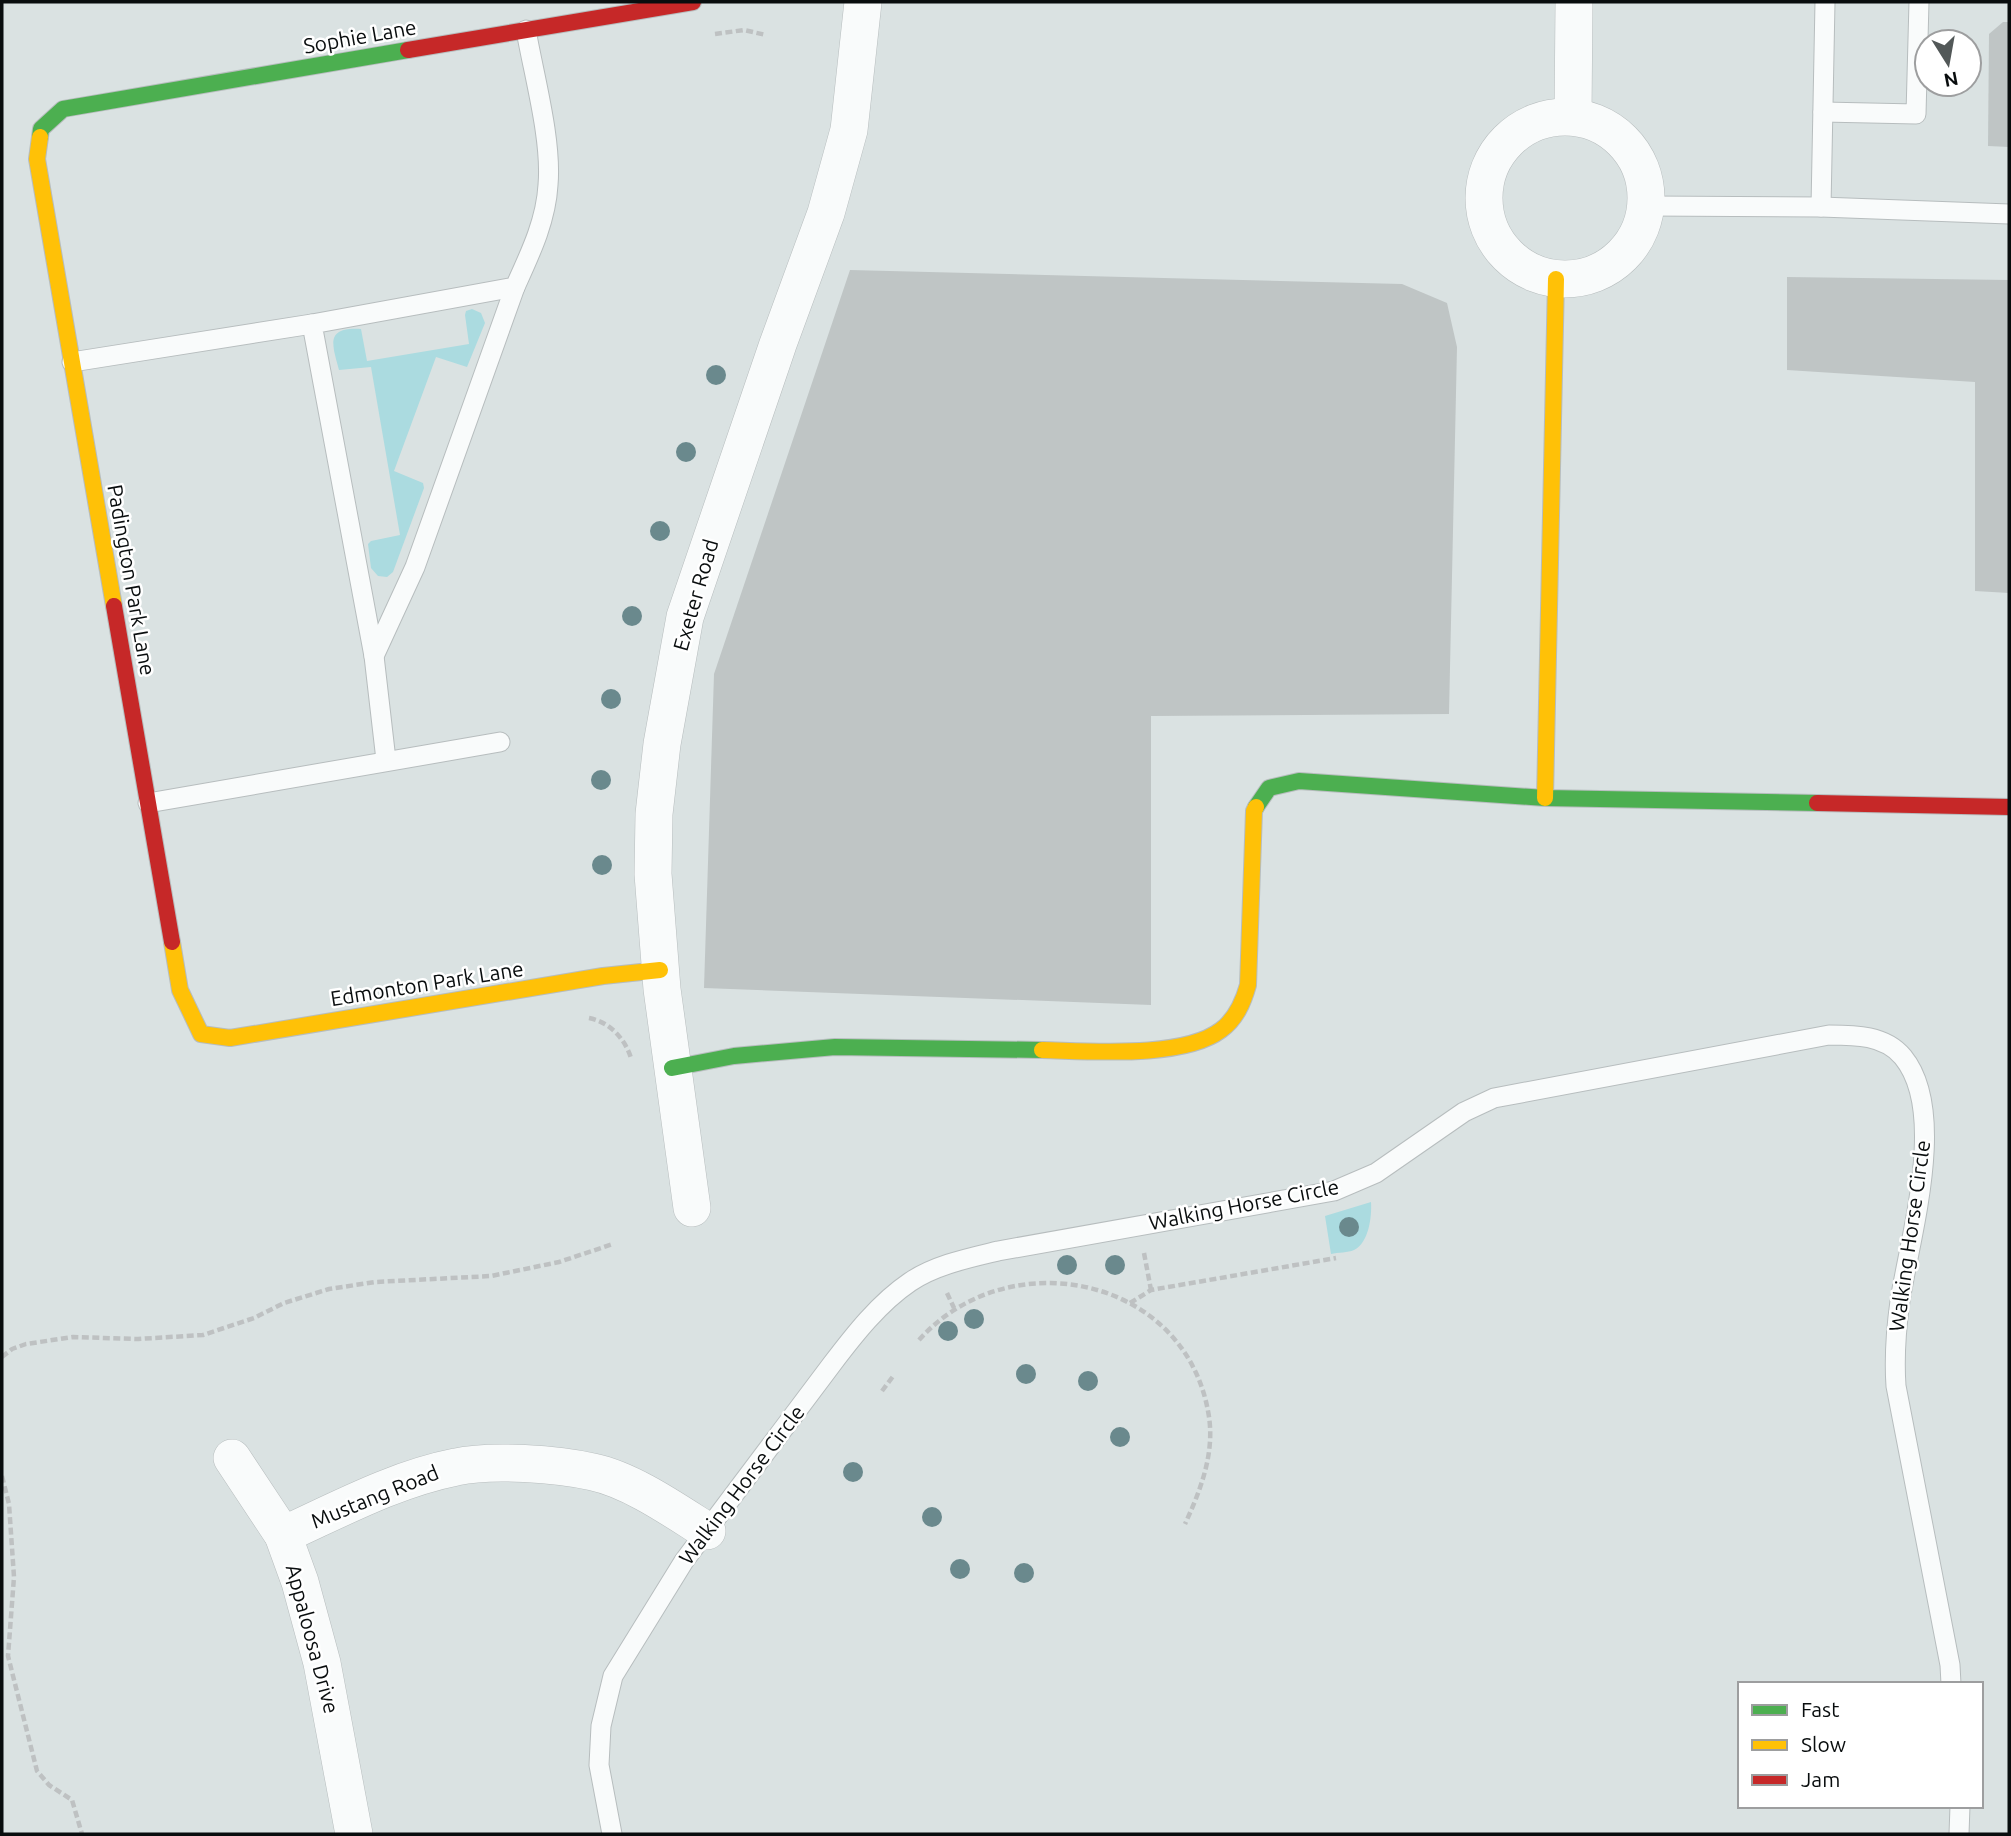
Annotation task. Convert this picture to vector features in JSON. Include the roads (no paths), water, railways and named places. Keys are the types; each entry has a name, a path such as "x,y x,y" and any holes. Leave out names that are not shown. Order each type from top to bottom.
{"street":[{"name":"Sophie Lane","path":"41,129 63,109 693,2"},
{"name":"Exeter Road","path":"692,1208 660,970 653,874 654,814 662,744 685,617 778,344 826,213 849,130 863,2"},
{"path":"1573,117 1574,2"},
{"path":"1573,117 1598,123 1620,137 1636,157 1645,181 1647,206 1640,231 1626,253 1606,269 1582,278 1556,279 1533,274 1513,261 1497,243 1487,222 1483,199 1488,172 1501,148 1521,130 1546,119 1573,117"},
{"name":"Padington Park Lane","path":"41,129 37,159 180,990 201,1034"},
{"path":"1545,797 1556,279"},
{"path":"672,1068 734,1056 835,1047 1123,1051 1201,1042 1227,1026 1241,1007 1248,985 1254,811 1269,788 1299,781 1545,797 2009,807"},
{"name":"Edmonton Park Lane","path":"201,1034 230,1038 603,976 660,970"},
{"name":"Appaloosa Drive","path":"232,1458 283,1535 300,1581 322,1662 354,1834"},
{"name":"Mustang Road","path":"283,1535 419,1476 457,1466 485,1463 525,1464 595,1472 665,1505 707,1531"}],"lane":[{"path":"1821,207 1825,2"},
{"path":"1823,112 1916,114 1919,2"},
{"path":"374,656 415,568 544,211 549,161 526,30"},
{"path":"1647,206 1821,207 2009,214"},
{"path":"72,362 312,324 515,287"},
{"path":"312,324 374,656 386,760"},
{"path":"148,803 500,742"},
{"name":"Walking Horse Circle","path":"612,1834 599,1765 601,1726 613,1676 684,1561 856,1334 912,1280 963,1259 998,1251 1334,1191 1376,1173 1464,1112 1494,1098 1829,1035 1855,1035 1881,1040 1903,1056 1916,1082 1924,1111 1924,1146 1900,1301 1895,1361 1896,1386 1951,1682"},
{"path":"1959,1834 1960,1808"}]}
